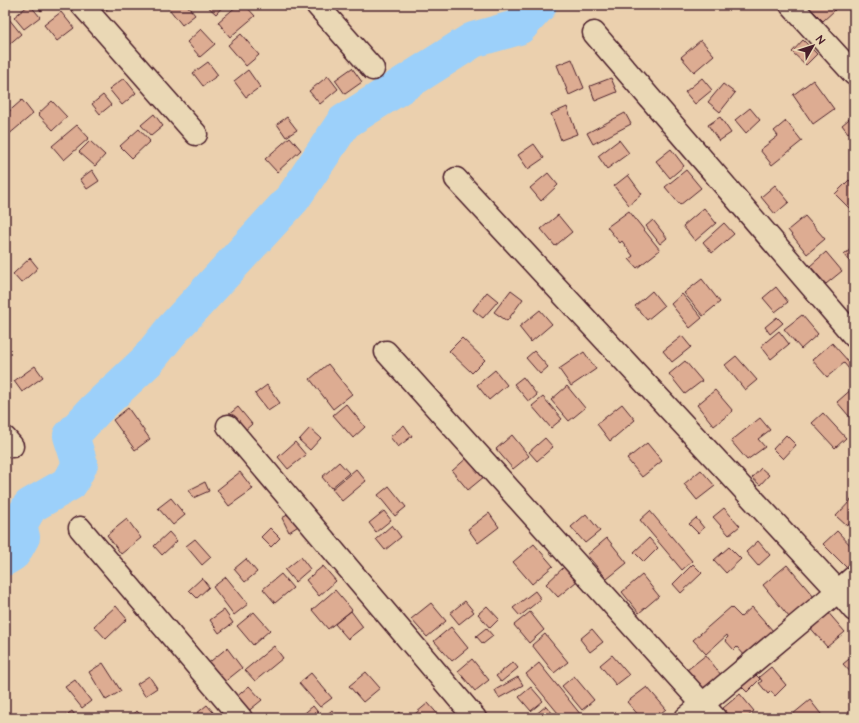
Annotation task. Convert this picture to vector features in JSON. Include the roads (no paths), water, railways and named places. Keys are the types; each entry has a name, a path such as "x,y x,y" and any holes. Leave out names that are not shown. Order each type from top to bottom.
{"street":[{"path":"82,5 196,134"},
{"path":"317,5 373,69"},
{"path":"791,5 854,74"},
{"path":"594,33 854,336"},
{"path":"456,179 854,610"},
{"path":"386,352 709,711"},
{"path":"228,426 475,718"},
{"path":"80,528 241,718"},
{"path":"686,718 709,711 854,576"}],"waterway":[{"path":"5,558 13,553 22,537 19,525 30,506 70,483 80,464 71,436 96,409 147,361 171,331 293,198 344,122 473,40 519,27 539,5"}]}
